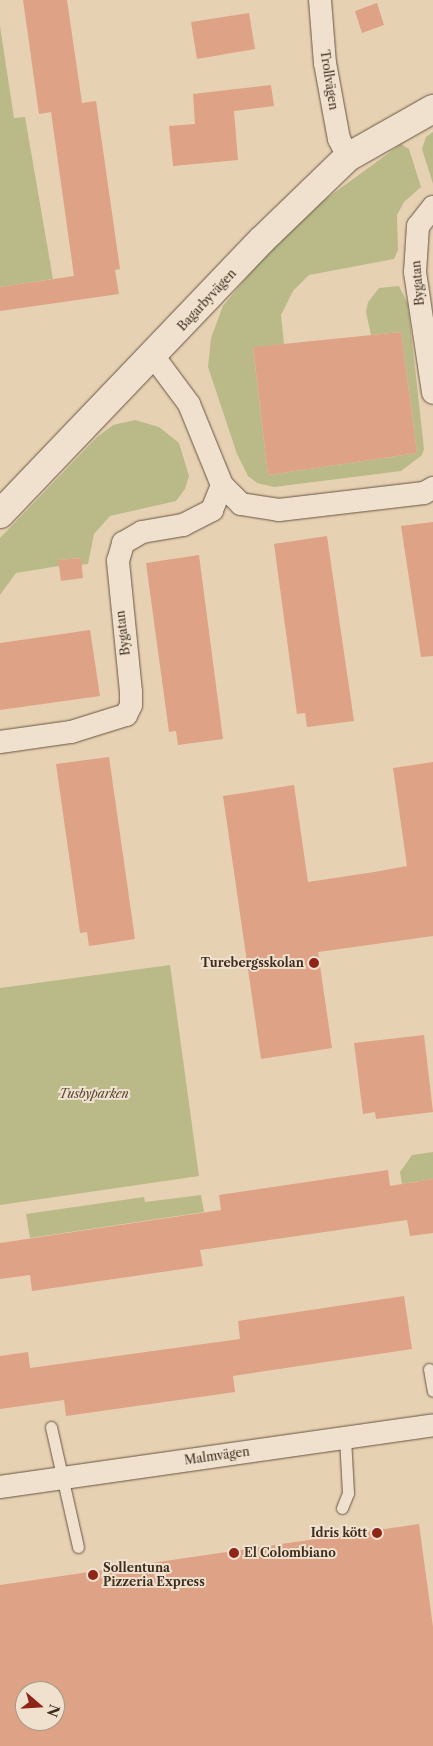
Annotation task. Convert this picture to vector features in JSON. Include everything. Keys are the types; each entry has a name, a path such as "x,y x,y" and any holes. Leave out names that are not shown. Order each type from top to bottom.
{"street":[{"name":"Trollvägen","path":"320,0 327,72 339,139 348,157"},
{"name":"Bagarbyvägen","path":"0,514 154,357 262,240 348,157 433,109"},
{"name":"Bygatan","path":"433,207 418,226 415,272 433,393"},
{"path":"154,357 189,404 222,485 241,504 279,510 424,493 433,488"},
{"name":"Bygatan","path":"0,742 71,732 126,716 131,698 118,561 123,543 142,532 183,524 212,510 222,485"},
{"name":"Malmvägen","path":"0,1487 433,1425"}],"lane":[{"path":"429,1370 433,1391"},
{"path":"52,1427 78,1547"},
{"path":"342,1508 348,1493 345,1437"}],"green space":[{"path":"0,26 14,118 25,117 53,279 0,287"},
{"path":"433,132 433,184 422,149 426,137"},
{"path":"401,144 409,149 421,187 404,202 397,215 398,250 394,259 309,275 293,291 281,315 284,344 253,348 268,475 417,453 401,332 371,335 366,312 368,302 379,288 399,286 408,304 424,449 422,455 401,471 274,487 257,483 248,476 237,454 208,367 211,338 223,306 262,259 319,204"},
{"path":"135,420 159,427 179,443 189,476 185,489 176,501 110,516 94,534 88,564 81,565 80,558 59,560 59,566 16,573 0,595 0,538 96,438 113,425"},
{"name":"Tusbyparken","path":"170,965 199,1176 0,1205 0,988"},
{"path":"433,1152 433,1179 402,1184 400,1172 412,1155"},
{"path":"201,1195 204,1212 30,1238 26,1214 144,1197 145,1202"}],"building":[{"path":"23,0 67,0 82,103 96,101 120,269 115,270 119,294 0,311 0,287 74,276 51,112 39,114"},
{"path":"377,3 384,25 362,33 355,11"},
{"path":"249,13 255,49 197,59 191,22"},
{"path":"271,85 274,106 234,111 238,160 173,166 169,126 195,124 193,94"},
{"path":"401,332 417,453 268,475 253,347"},
{"path":"433,522 433,656 421,657 401,526"},
{"path":"327,536 354,721 307,727 305,713 297,714 274,544"},
{"path":"199,555 223,739 178,745 176,731 169,732 146,563"},
{"path":"81,558 83,578 61,581 58,560"},
{"path":"90,630 100,696 0,710 0,643"},
{"path":"109,757 135,939 89,946 87,932 80,933 56,764"},
{"path":"433,762 433,936 318,952 332,1048 261,1059 223,796 294,785 308,882 374,872 407,866 393,768"},
{"path":"424,1035 433,1112 376,1119 375,1112 363,1114 354,1043"},
{"path":"388,1170 390,1186 433,1179 433,1233 410,1236 407,1220 200,1250 203,1266 32,1291 30,1275 0,1279 0,1243 221,1210 219,1195"},
{"path":"404,1296 412,1349 233,1376 235,1392 66,1416 64,1400 0,1409 0,1356 28,1352 30,1368 240,1339 238,1321"},
{"path":"419,1524 433,1627 433,1746 0,1746 0,1585"}],"place":[{"name":"Turebergsskolan","path":"314,963"},
{"name":"Idris kött","path":"377,1533"},
{"name":"El Colombiano","path":"234,1553"},
{"name":"Sollentuna Pizzeria Express","path":"93,1575"}]}
